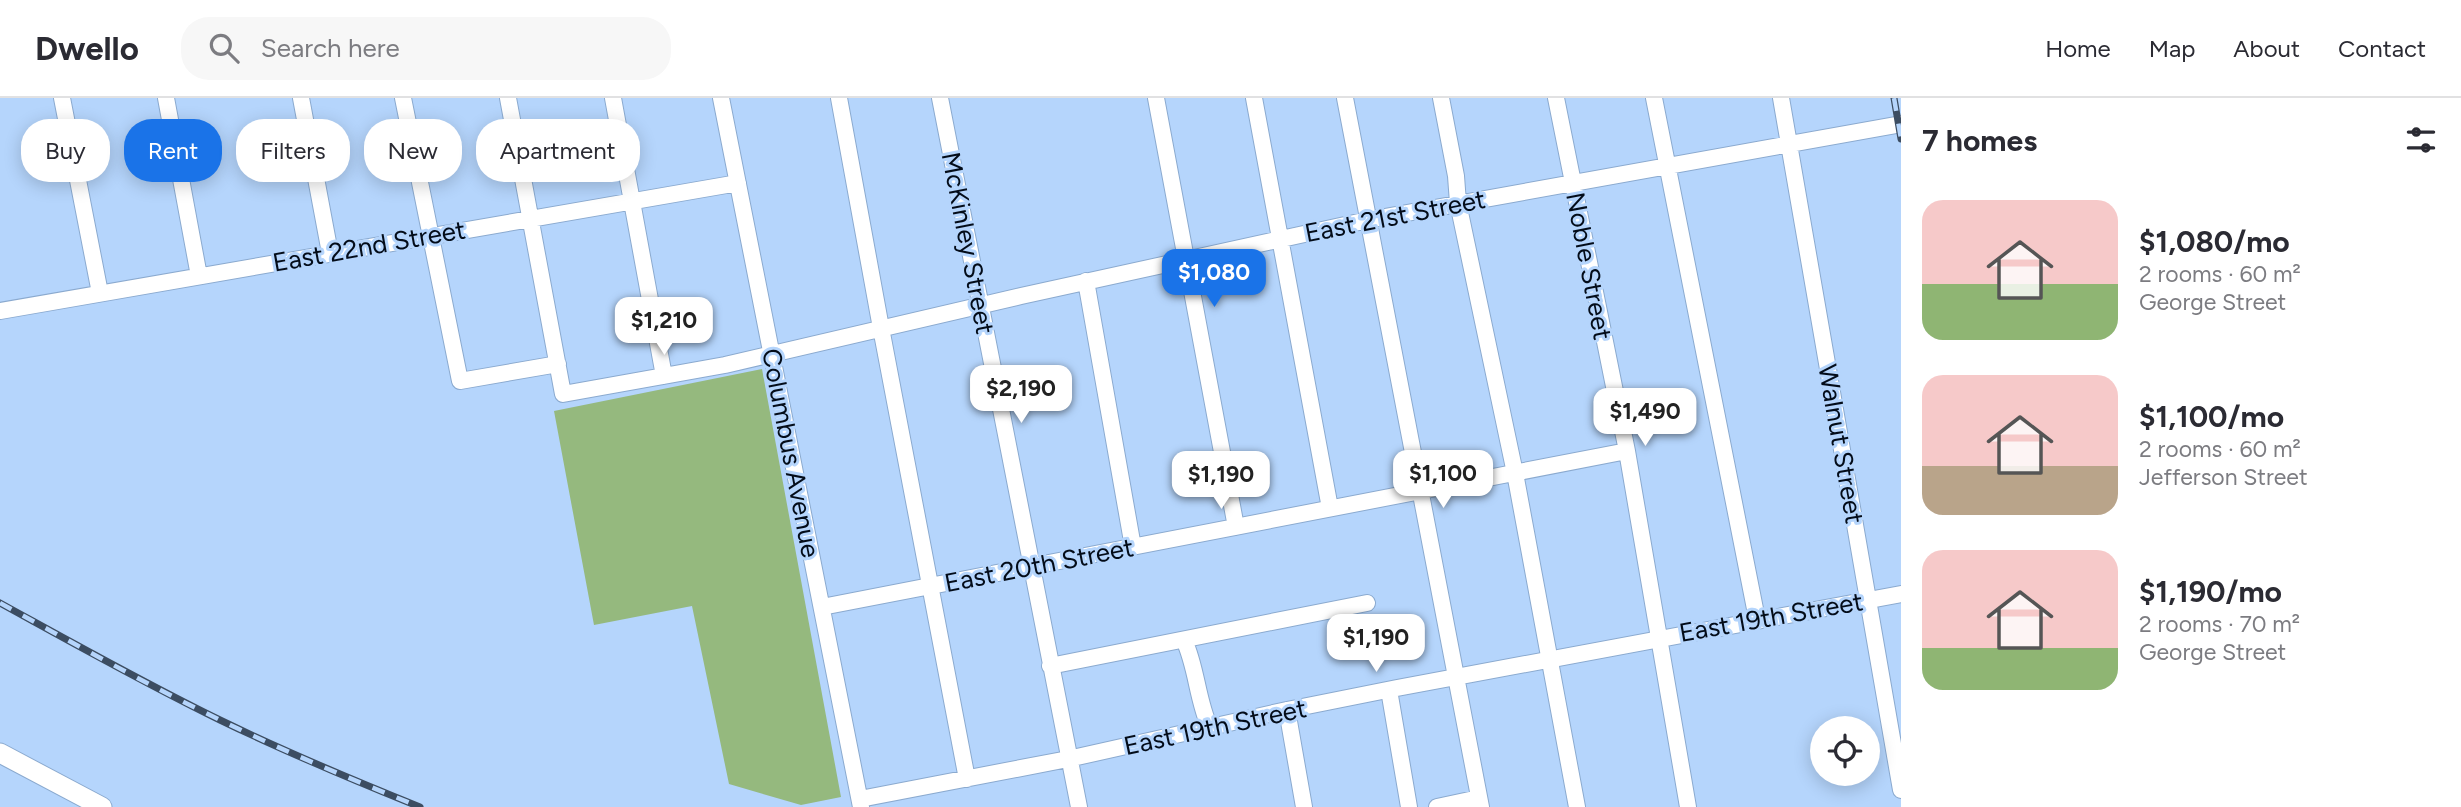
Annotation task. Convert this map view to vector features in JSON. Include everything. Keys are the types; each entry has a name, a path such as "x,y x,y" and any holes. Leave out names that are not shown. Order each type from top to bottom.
{"main road":[{"path":"0,753 102,807"}],"street":[{"path":"62,98 100,293"},
{"path":"166,98 199,275"},
{"path":"301,98 330,253"},
{"path":"403,98 460,381 558,364 508,98"},
{"path":"613,98 664,376"},
{"name":"Columbus Avenue","path":"722,98 860,803"},
{"path":"839,98 967,779"},
{"name":"McKinley Street","path":"940,98 1079,807"},
{"path":"1156,98 1236,527"},
{"path":"1254,98 1330,508"},
{"path":"1345,98 1480,803 1437,807"},
{"path":"1441,98 1456,176 1458,203 1515,473 1577,807"},
{"name":"Noble Street","path":"1556,98 1627,451 1688,807"},
{"path":"1654,98 1757,620"},
{"name":"Walnut Street","path":"1781,98 1901,790"},
{"name":"East 21st Street","path":"558,364 564,394 725,365 1086,281 1368,220 1901,124"},
{"name":"East 22nd Street","path":"0,311 738,183"},
{"path":"1086,281 1133,547"},
{"name":"East 20th Street","path":"822,607 1627,451"},
{"name":"East 19th Street","path":"860,803 1287,710 1901,594"},
{"path":"1050,666 1367,603"},
{"path":"1184,640 1189,651 1202,711 1210,728"},
{"path":"1389,690 1409,807"},
{"path":"1287,710 1304,807"}],"green space":[{"path":"762,369 841,797 801,805 729,784 692,606 594,625 554,411"}],"railway":[{"path":"1894,98 1901,139"},
{"path":"0,603 220,720 420,807"}]}
